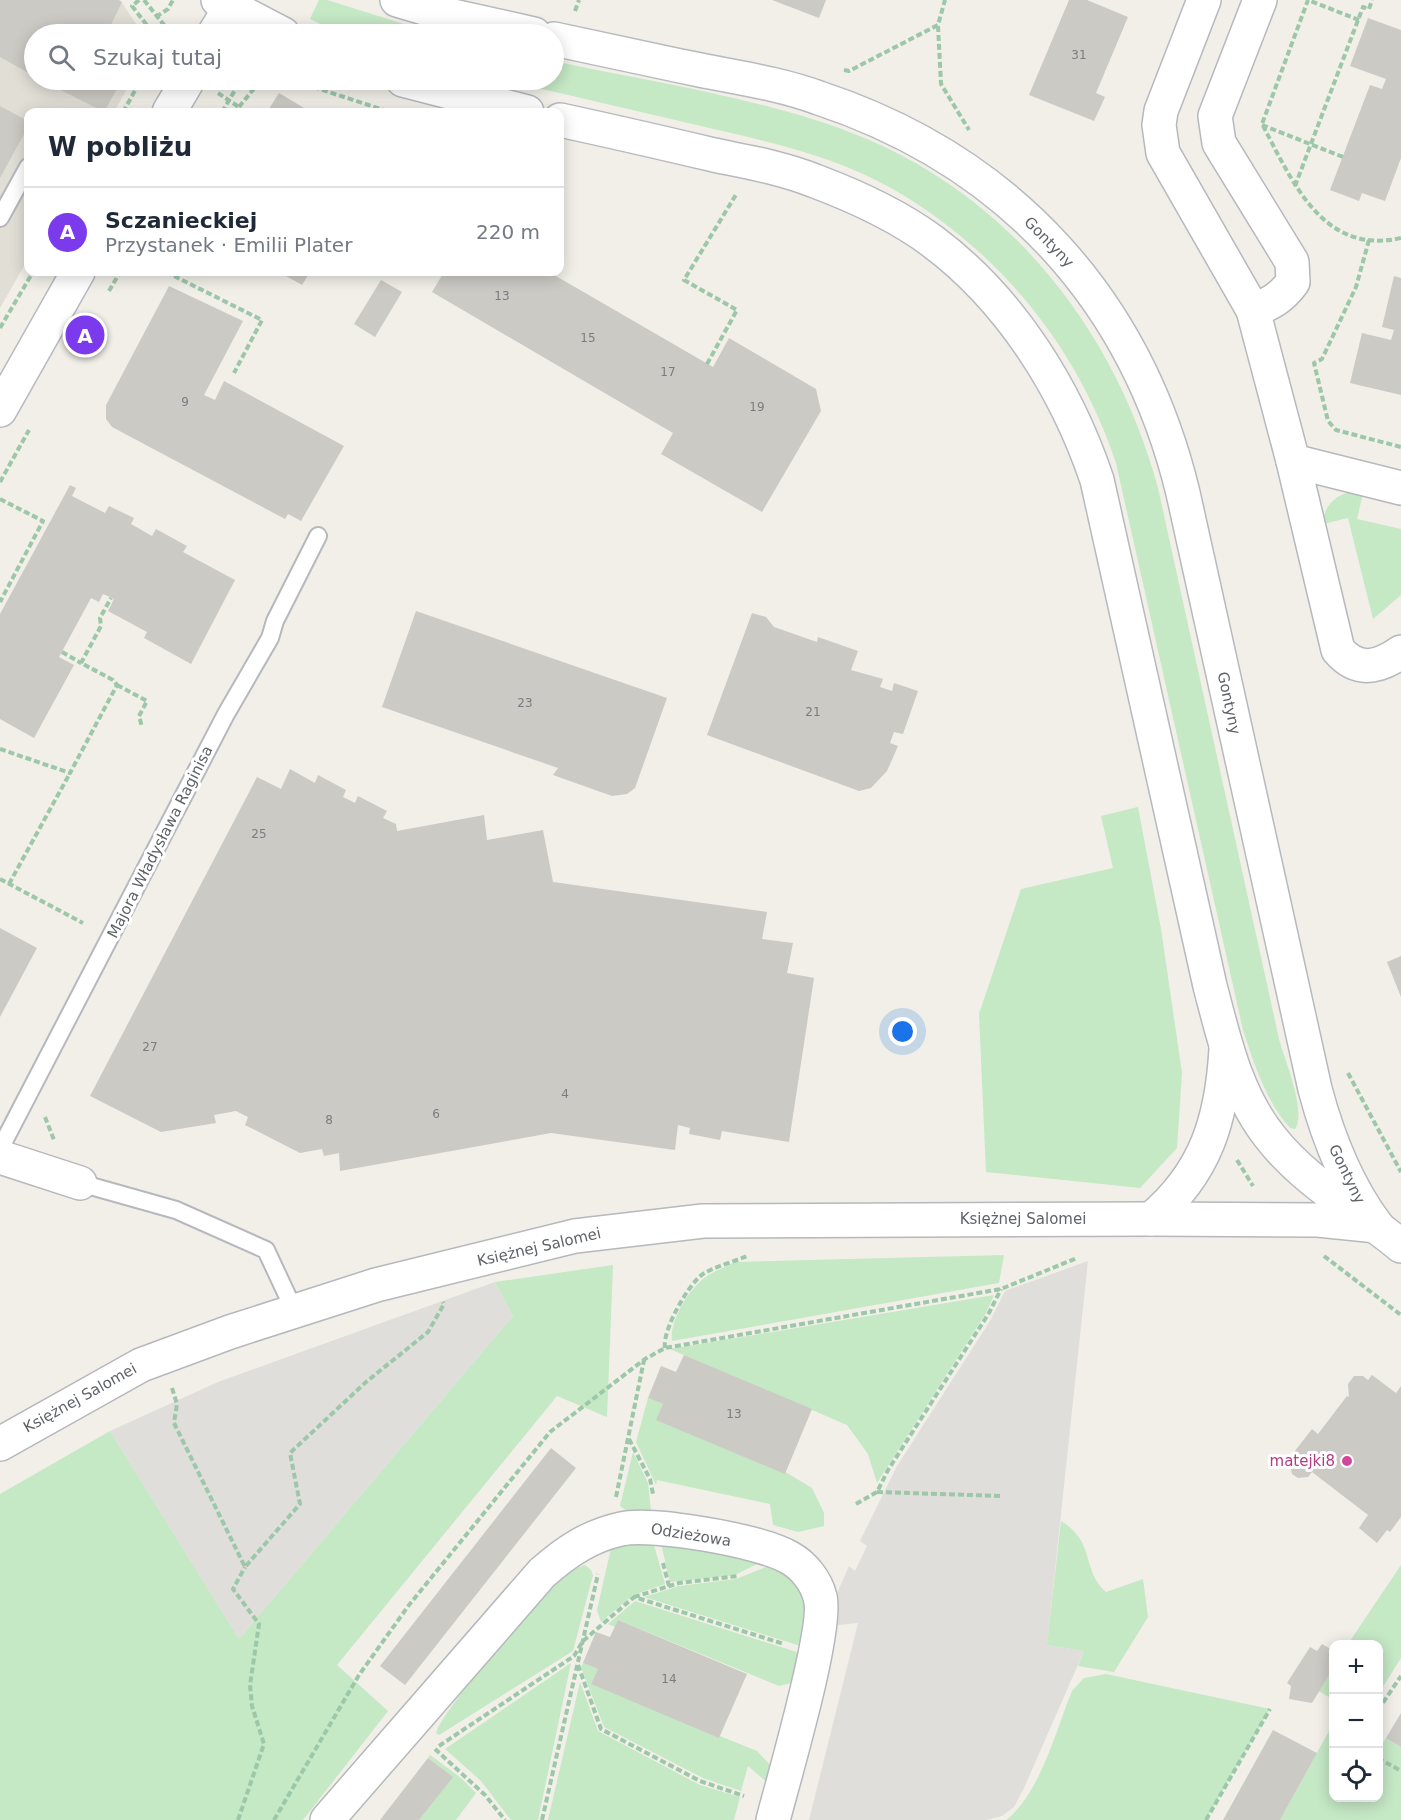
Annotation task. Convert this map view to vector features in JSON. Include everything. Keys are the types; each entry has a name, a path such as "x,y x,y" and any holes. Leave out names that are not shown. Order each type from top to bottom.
{"street":[{"path":"397,0 489,24"},
{"path":"1204,0 1161,111 1160,138 1164,153 1253,310 1293,461 1338,650 1348,661 1368,666 1383,663 1401,652"},
{"path":"1253,310 1269,305 1284,294 1293,282 1292,262 1219,142 1215,129 1215,116 1260,0"},
{"path":"224,10 258,24"},
{"name":"Gontyny","path":"564,27 789,88 877,119 936,150 1013,205 1061,254 1094,293 1141,369 1166,431 1183,493 1323,1120 1360,1203 1389,1236"},
{"path":"174,108 197,90"},
{"path":"442,90 512,108"},
{"name":"Gontyny","path":"564,121 792,173 876,207 931,240 957,261 999,305 1035,353 1077,429 1105,508 1210,986 1226,1049 1239,1084 1270,1138 1322,1187 1389,1236"},
{"path":"0,410 76,276"},
{"path":"1293,461 1401,488"},
{"path":"1150,1219 1173,1200 1191,1178 1204,1155 1222,1096 1226,1049"},
{"path":"0,1157 80,1183"},
{"name":"Księżnej Salomei","path":"0,1444 141,1365 294,1310 376,1285 575,1236 703,1221 1150,1219 1318,1220 1389,1236"},
{"name":"Odzieżowa","path":"327,1820 542,1574 565,1552 594,1536 623,1528 653,1527 685,1531 774,1551 804,1568 821,1598 815,1653 774,1819"}],"lane":[{"path":"0,218 24,174"},
{"name":"Majora Władysława Raginisa","path":"0,1149 226,714 270,638 274,621 318,536"},
{"path":"80,1183 176,1210 266,1250 294,1310"}],"path":[{"path":"127,0 144,24"},
{"path":"132,6 141,0 162,24"},
{"path":"156,17 168,9 173,0"},
{"path":"945,0 938,25 941,84 970,132"},
{"path":"1359,20 1308,0 1262,124 1295,186 1315,214 1347,232 1369,240 1401,238"},
{"path":"1295,186 1364,7 1369,9 1372,0"},
{"path":"564,26 585,16"},
{"path":"839,68 849,71 938,25"},
{"path":"125,108 135,90"},
{"path":"210,90 239,106 253,90"},
{"path":"224,108 235,90"},
{"path":"323,90 380,108"},
{"path":"1262,124 1343,157"},
{"path":"707,364 737,310 684,280 740,188"},
{"path":"1369,240 1356,288 1322,359 1314,363 1328,422 1336,429 1401,447"},
{"path":"0,328 31,276"},
{"path":"174,276 262,320 234,373"},
{"path":"0,499 43,521 0,602"},
{"path":"81,663 101,626 100,618 111,598"},
{"path":"62,652 147,701 139,717 142,728"},
{"path":"9,884 117,685"},
{"path":"0,749 70,772"},
{"path":"0,879 83,923"},
{"path":"1215,1124 1273,1220"},
{"path":"665,1348 665,1335 692,1284 709,1271 750,1254"},
{"path":"1320,1254 1401,1315"},
{"path":"274,1820 359,1675 409,1605 550,1432 645,1359 665,1348 1001,1289 1077,1258"},
{"path":"238,1820 264,1744 252,1706 250,1684 259,1624 233,1589 245,1566 300,1504 290,1453 366,1382 428,1332 444,1304 432,1273"},
{"path":"878,1492 888,1470 989,1313 1001,1289"},
{"path":"542,1820 608,1533 645,1359"},
{"path":"170,1382 177,1404 174,1423 245,1566"},
{"path":"629,1438 650,1479 654,1503 653,1527"},
{"path":"856,1504 878,1492 1002,1496"},
{"path":"424,1750 435,1749 574,1656 583,1641 634,1598 669,1586 739,1576"},
{"path":"634,1598 815,1653"},
{"path":"578,1664 602,1729 700,1781 741,1794 774,1819"},
{"path":"1383,1703 1401,1676"},
{"path":"1206,1820 1270,1709"},
{"path":"435,1749 479,1789 505,1820"},
{"path":"1383,1761 1401,1771"}],"shaded area":[{"path":"0,0 120,0 136,24 24,24 24,90 126,90 116,108 24,108 24,266 0,308"},
{"path":"1088,1261 1047,1645 1084,1651 1024,1788 1014,1807 1002,1816 986,1820 809,1820 858,1623 829,1626 835,1598 849,1566 855,1571 867,1546 860,1541 897,1466 990,1321 1005,1291"},
{"path":"495,1282 513,1316 239,1639 110,1431 218,1382"}],"green space":[{"path":"319,0 327,0 404,24 320,24 310,19"},
{"path":"564,63 749,102 825,123 862,137 916,164 966,196 1011,234 1051,278 1086,325 1115,376 1139,431 1158,488 1279,1039 1297,1098 1298,1121 1295,1129 1290,1128 1267,1094 1243,1030 1116,463 1100,420 1080,380 1056,341 999,271 966,240 930,213 891,188 846,166 725,132 545,90 564,90"},
{"path":"1351,492 1363,493 1357,519 1401,529 1401,595 1373,619 1348,518 1323,524 1325,512 1331,503"},
{"path":"1138,807 1161,929 1182,1073 1177,1148 1140,1188 986,1172 979,1014 1021,889 1113,868 1101,816"},
{"path":"1004,1255 999,1283 672,1341 677,1315 693,1289 709,1275 735,1262"},
{"path":"613,1265 607,1417 557,1396 337,1665 388,1711 303,1820 0,1820 0,1494 110,1431 239,1639 513,1316 495,1282"},
{"path":"994,1295 986,1313 877,1483 868,1454 847,1425 670,1349"},
{"path":"648,1398 663,1404 657,1420 787,1473 812,1488 824,1513 824,1526 798,1532 773,1525 770,1504 657,1480 656,1485 636,1442"},
{"path":"633,1452 648,1483 651,1511 632,1515 620,1506"},
{"path":"1061,1521 1079,1538 1093,1575 1106,1592 1143,1579 1148,1617 1114,1672 1078,1666 1084,1651 1047,1645"},
{"path":"650,1531 665,1584 633,1595 601,1622 597,1610 612,1544"},
{"path":"658,1531 773,1556 735,1575 670,1582"},
{"path":"773,1564 808,1590 804,1647 644,1597 679,1586 736,1579"},
{"path":"585,1565 593,1575 573,1651 439,1735 436,1733 441,1722 469,1683 527,1613 556,1582"},
{"path":"1401,1565 1401,1658 1383,1687 1383,1640 1351,1640"},
{"path":"635,1601 803,1654 795,1682 779,1686 618,1620 615,1627 608,1624"},
{"path":"571,1663 538,1820 511,1820 481,1781 445,1749"},
{"path":"583,1663 598,1669 591,1684 757,1751 774,1769 770,1785 748,1766 741,1791 703,1778 604,1727 581,1667"},
{"path":"1106,1674 1270,1709 1206,1820 1006,1820 1018,1809 1038,1778 1072,1691 1084,1678"},
{"path":"1329,1674 1329,1697 1319,1691"},
{"path":"580,1682 598,1731 700,1785 740,1797 734,1820 548,1820"},
{"path":"1329,1731 1329,1802 1383,1802 1383,1743 1386,1738 1401,1747 1401,1820 1280,1820"},
{"path":"430,1755 461,1778 476,1793 456,1820 419,1820 452,1777 428,1758"}],"building":[{"path":"0,0 118,0 122,2 111,24 24,24 24,70 0,57"},
{"path":"772,0 826,0 819,18"},
{"path":"1069,0 1087,0 1128,17 1096,93 1105,97 1094,121 1029,95"},
{"path":"1368,18 1401,30 1401,158 1385,201 1362,193 1359,201 1330,190 1370,85 1382,89 1386,79 1350,66"},
{"path":"61,90 116,90 106,108 96,108"},
{"path":"279,93 304,108 270,108"},
{"path":"0,106 24,119 24,134 0,178"},
{"path":"286,276 308,276 302,285"},
{"path":"442,276 556,276 713,367 729,338 816,389 821,411 762,512 661,454 673,433 432,292"},
{"path":"1394,276 1401,278 1401,395 1350,383 1362,333 1391,340 1394,330 1382,327"},
{"path":"381,280 402,292 375,337 354,324"},
{"path":"169,286 243,321 204,395 215,400 224,381 344,446 301,521 288,514 285,519 112,427 106,419 106,405"},
{"path":"70,485 76,488 72,496 105,513 109,506 134,518 131,524 152,536 156,529 187,546 183,552 235,580 191,664 144,638 147,632 108,611 114,599 103,594 99,602 91,598 59,657 74,665 34,738 0,719 0,614"},
{"path":"416,611 667,698 635,788 627,794 612,796 553,775 558,768 382,707"},
{"path":"752,613 766,617 774,627 817,642 818,637 858,651 851,670 883,679 880,687 892,691 894,683 918,691 903,734 894,732 890,743 898,746 887,771 871,788 859,791 707,735"},
{"path":"290,769 315,783 318,775 346,790 343,797 355,803 358,796 387,811 383,818 396,824 397,831 484,815 487,840 543,830 553,882 767,912 762,939 793,943 787,973 814,978 789,1142 722,1131 720,1140 689,1134 690,1128 678,1125 675,1150 551,1133 340,1171 339,1153 324,1156 322,1149 300,1153 245,1125 248,1117 236,1111 214,1115 216,1123 161,1132 90,1096 257,777 281,789"},
{"path":"0,928 37,948 0,1017"},
{"path":"1401,956 1401,997 1387,962"},
{"path":"684,1355 812,1409 785,1474 656,1420 663,1404 648,1398 661,1366 676,1372"},
{"name":"matejki8","path":"1372,1375 1396,1393 1401,1386 1401,1517 1390,1532 1387,1530 1377,1543 1359,1528 1368,1515 1312,1472 1308,1477 1298,1478 1292,1474 1290,1464 1295,1458 1291,1456 1312,1429 1318,1434 1347,1396 1349,1397 1348,1384 1354,1376 1363,1376 1368,1380"},
{"path":"551,1448 576,1468 405,1685 380,1666"},
{"path":"618,1620 747,1674 719,1738 591,1684 598,1669 583,1663 590,1646 596,1632 610,1637"},
{"path":"1322,1644 1329,1648 1329,1675 1312,1703 1289,1699 1291,1686 1287,1683 1310,1647 1317,1651"},
{"path":"1401,1713 1401,1747 1386,1738"},
{"path":"1273,1730 1317,1753 1280,1820 1223,1820"},
{"path":"428,1758 453,1777 419,1820 380,1820"}],"place":[{"name":"Sczanieckiej","path":"85,335"},
{"name":"matejki8","path":"1347,1461"}]}
